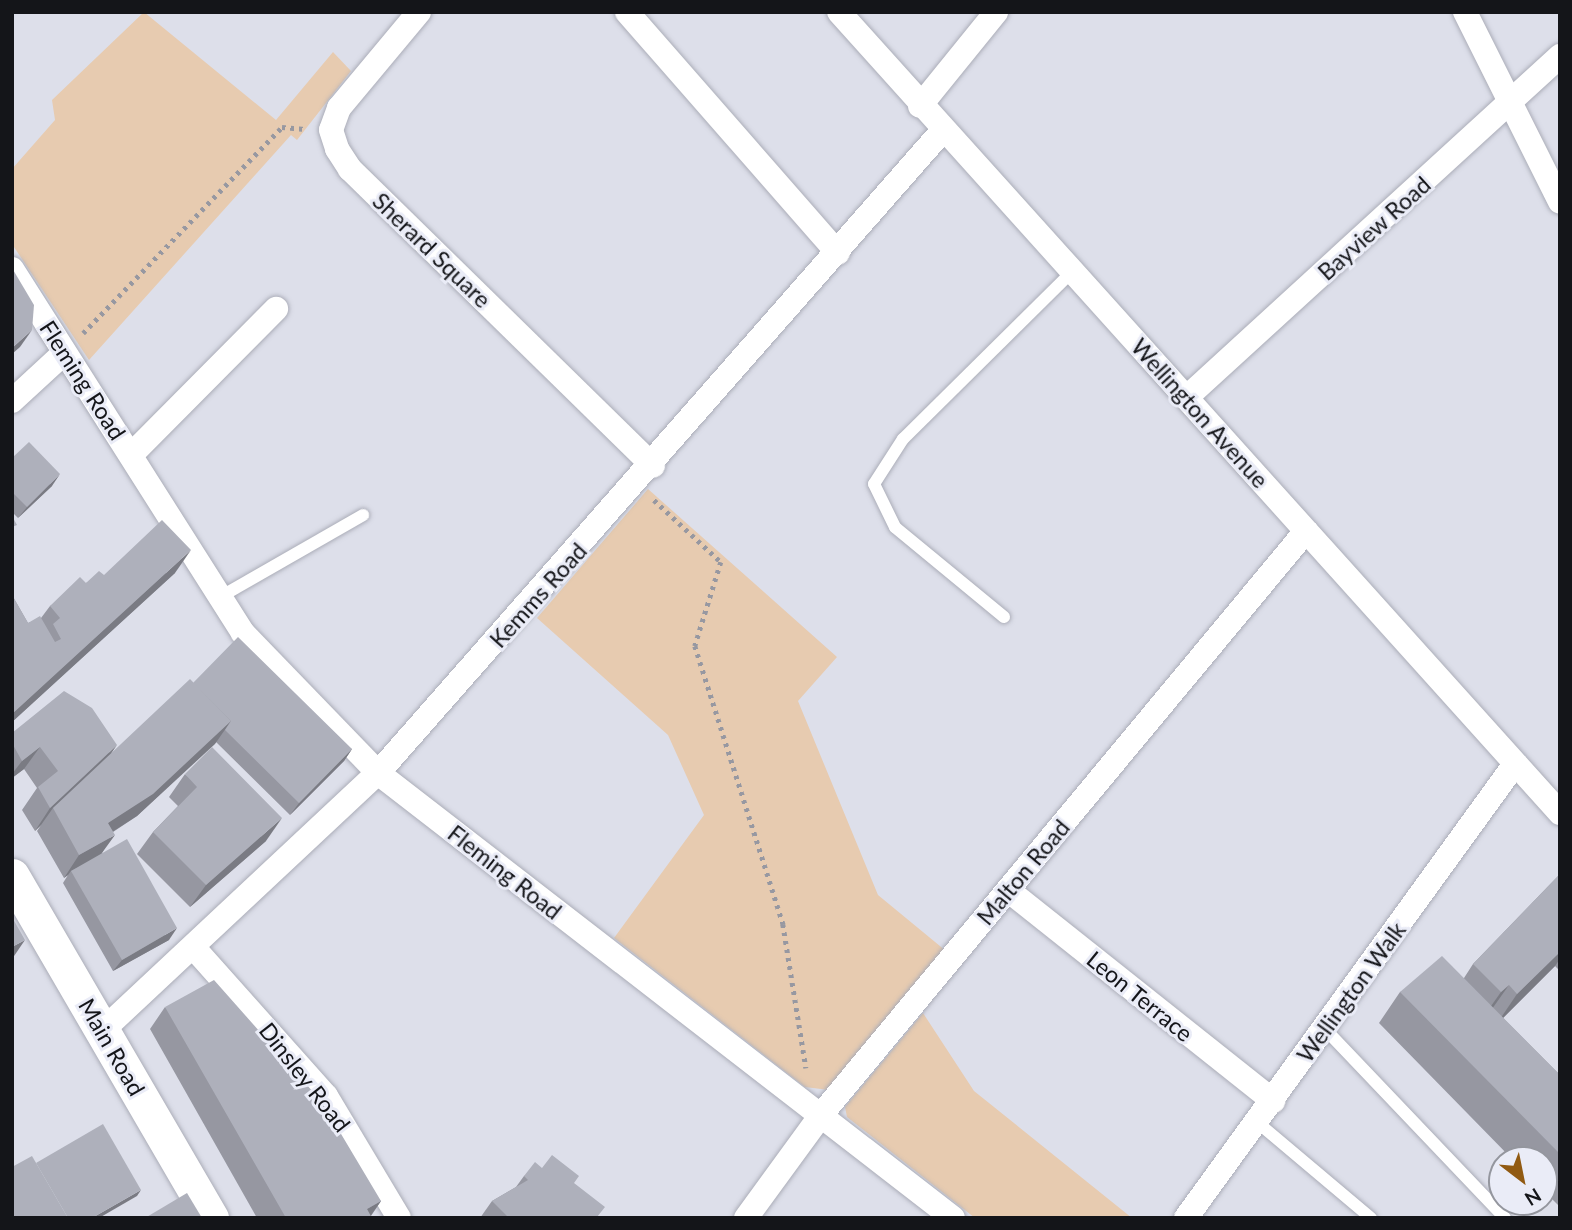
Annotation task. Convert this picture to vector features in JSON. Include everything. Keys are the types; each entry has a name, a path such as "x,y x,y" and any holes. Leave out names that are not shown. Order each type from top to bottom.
{"main road":[{"name":"Main Road","path":"12,876 211,1218"}],"street":[{"path":"331,130 339,108 419,12"},
{"path":"627,12 838,253"},
{"name":"Wellington Avenue","path":"839,12 920,106 1073,271 1560,813"},
{"path":"920,106 996,12"},
{"path":"1465,12 1560,202"},
{"name":"Bayview Road","path":"1186,398 1512,104 1560,56"},
{"name":"Sherard Square","path":"331,130 350,169 653,466"},
{"name":"Kemms Road","path":"103,1030 194,948 377,774 653,466 944,130"},
{"name":"Fleming Road","path":"12,270 243,633 377,774 953,1218"},
{"name":"Fleming Road","path":"131,455 276,309"},
{"path":"12,401 64,353"},
{"name":"Malton Road","path":"746,1218 821,1115 1306,531"},
{"name":"Wellington Walk","path":"1186,1218 1515,764"},
{"name":"Leon Terrace","path":"1008,890 1273,1101"},
{"name":"Dinsley Road","path":"194,948 326,1096 399,1218"}],"lane":[{"path":"1004,617 895,527 874,484 903,439 1073,271"},
{"path":"220,597 363,515"},
{"path":"1325,1029 1505,1218"},
{"path":"1257,1122 1371,1218"}],"path":[{"path":"64,353 282,127 331,130"},
{"path":"653,466 646,492 721,562 695,646 783,924 809,1088 821,1115"}],"shaded area":[{"path":"144,12 276,120 333,52 351,71 297,140 291,135 89,360 12,244 12,169 55,120 52,100"},
{"path":"648,489 837,657 798,701 878,895 946,951 829,1090 805,1087 614,938 704,815 668,735 537,618"},
{"path":"923,1013 974,1091 1132,1218 975,1218 847,1117 845,1107"}],"building":[{"path":"12,268 34,305 32,330 12,348"},
{"path":"29,442 60,474 27,507 12,492 12,458"},
{"path":"162,520 191,550 12,714 12,595 28,623 40,616 55,642 61,639 53,624 60,618 50,606 80,577 86,583 99,571 104,575"},
{"path":"238,637 352,749 299,803 225,730 231,721 193,683"},
{"path":"190,679 231,721 153,794 108,823 115,835 79,855 53,808"},
{"path":"64,691 92,708 117,745 50,808 38,787 58,771 40,747 22,761 12,743 12,733"},
{"path":"212,747 282,818 206,885 153,832 197,787 185,774"},
{"path":"127,839 177,928 122,960 71,871"},
{"path":"1560,874 1560,952 1517,994 1509,985 1501,992 1473,964"},
{"path":"12,917 25,940 12,947"},
{"path":"1442,956 1560,1075 1560,1154 1558,1146 1552,1146 1400,992"},
{"path":"214,980 322,1102 381,1201 367,1209 372,1218 286,1218 165,1007"},
{"path":"103,1124 141,1190 92,1218 68,1218 36,1163"},
{"path":"552,1155 579,1176 574,1183 605,1207 598,1218 509,1218 492,1201 528,1180 524,1176 535,1162 542,1168"},
{"path":"32,1156 68,1218 12,1218 12,1167"},
{"path":"187,1193 202,1218 145,1218"}]}
